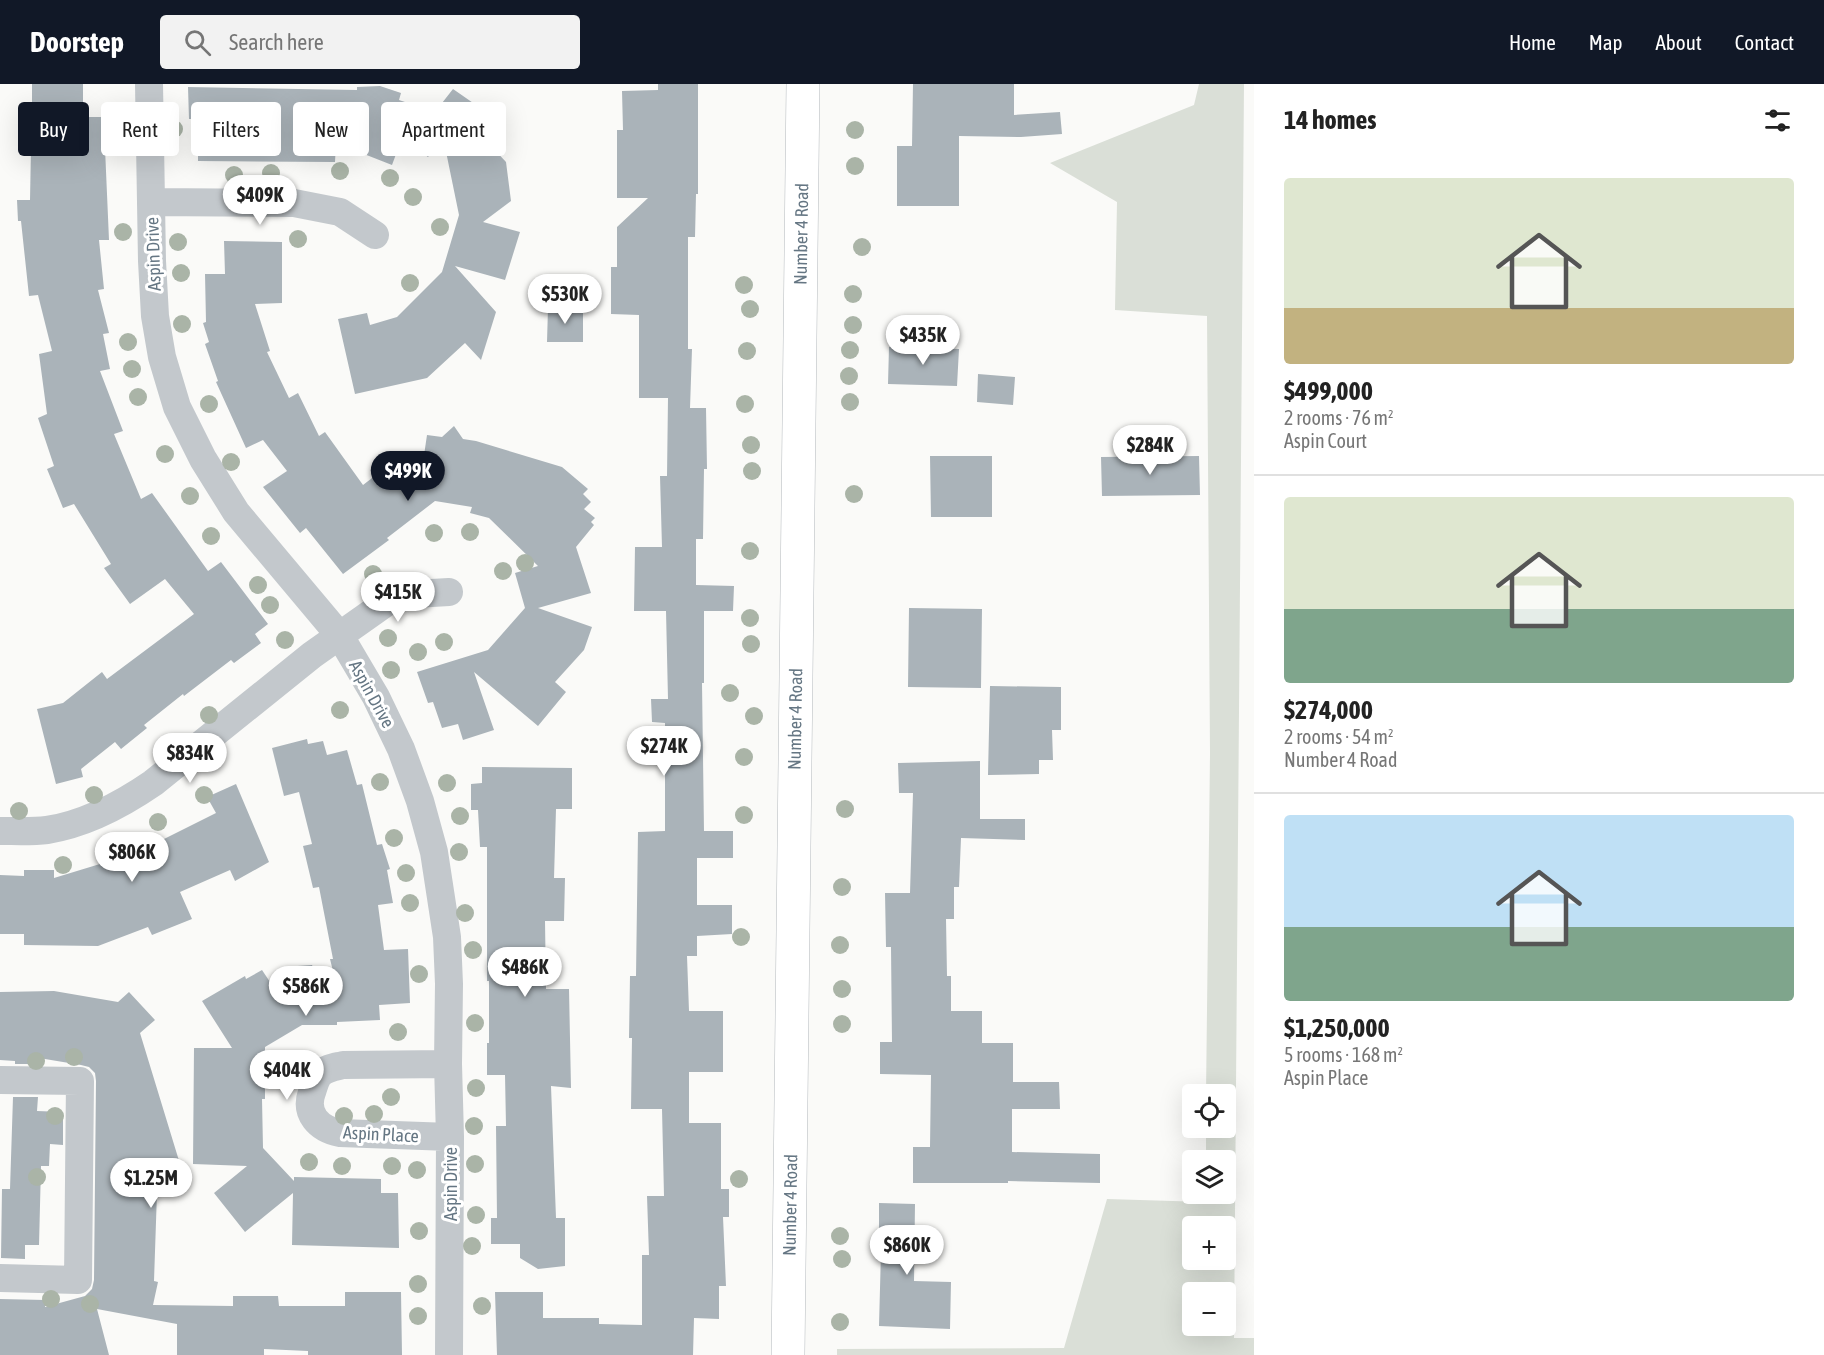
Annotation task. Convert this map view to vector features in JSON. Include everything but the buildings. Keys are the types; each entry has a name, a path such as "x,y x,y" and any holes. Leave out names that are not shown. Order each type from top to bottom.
{"main road":[{"name":"Number 4 Road","path":"789,1355 803,84"}],"street":[{"name":"Aspin Drive","path":"149,84 155,316 162,357 177,407 203,459 236,512 340,636 376,697 401,749 420,801 434,852 447,937 449,984 449,1355"},
{"path":"151,202 294,203 340,212 375,235"},
{"path":"0,831 45,831 75,824 125,802 153,783 312,656 397,595 449,592"},
{"name":"Aspin Place","path":"448,1064 343,1065 330,1068 320,1075 314,1086 310,1096 310,1109 320,1126 329,1131 450,1137"},
{"path":"0,1080 80,1081 78,1280 0,1278"}],"shaded area":[{"path":"1199,84 1244,84 1236,1087 1236,1084 1206,1084 1210,754 1207,316 1115,310 1117,202 1050,163 1194,105"},
{"path":"1206,1138 1236,1138 1235,1150 1206,1150"},
{"path":"1107,1199 1182,1201 1182,1204 1235,1204 1235,1216 1182,1216 1182,1270 1235,1270 1234,1282 1182,1282 1182,1336 1254,1338 1254,1355 837,1355 837,1349 1064,1348"}]}
